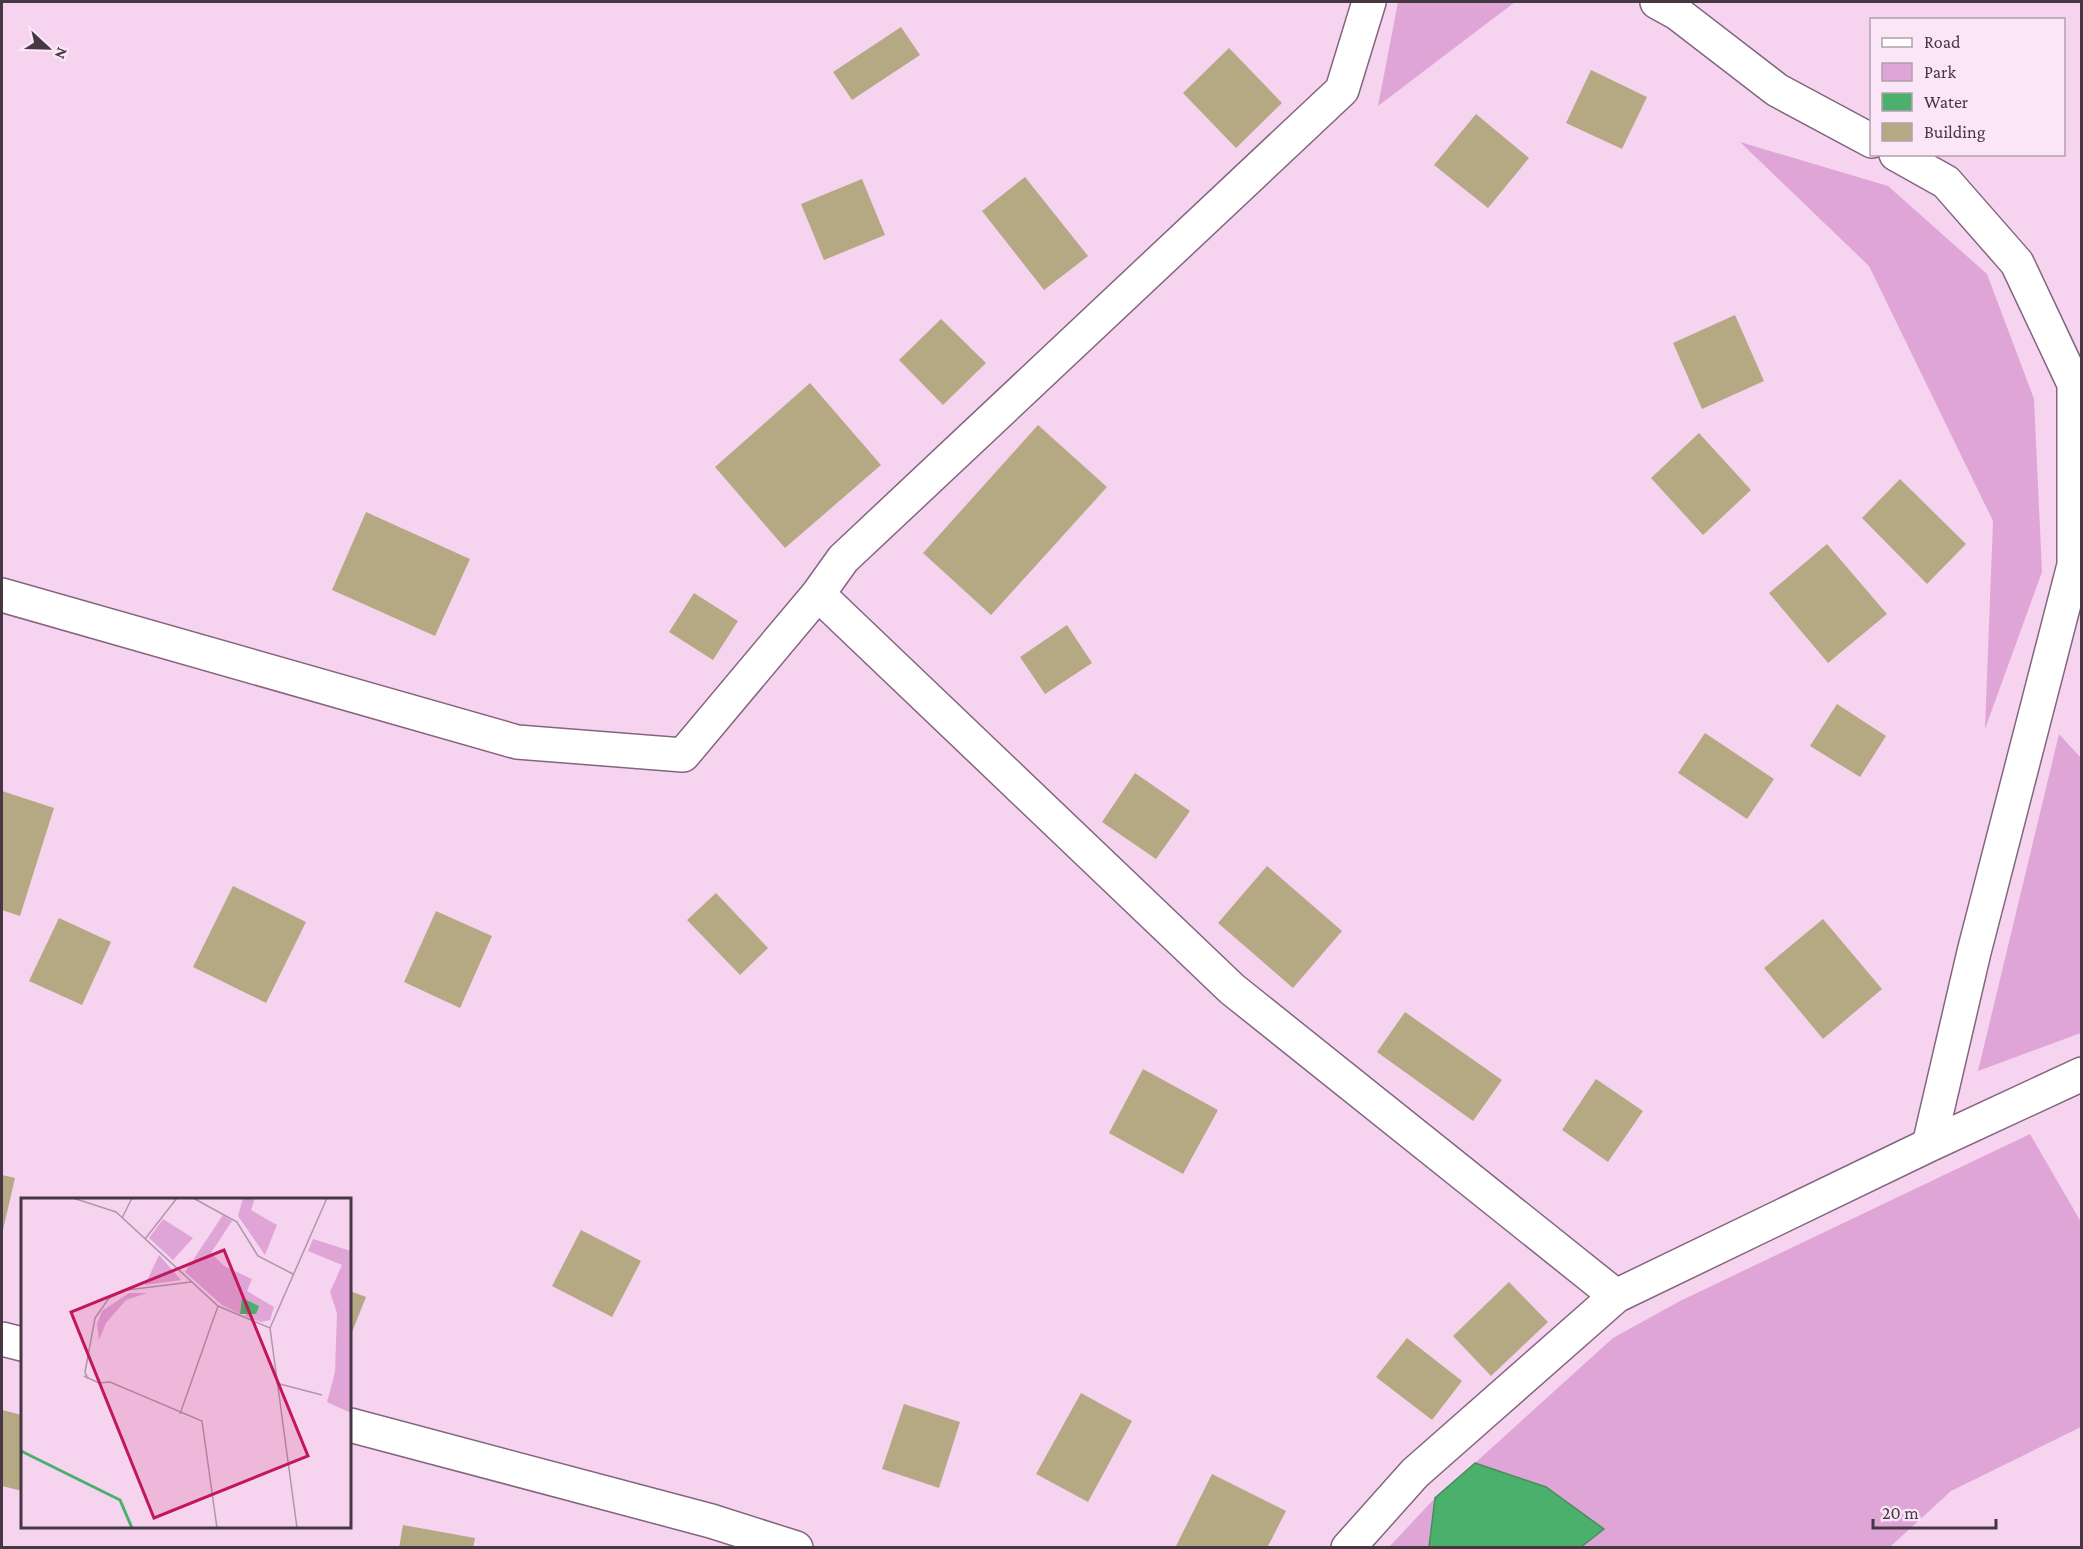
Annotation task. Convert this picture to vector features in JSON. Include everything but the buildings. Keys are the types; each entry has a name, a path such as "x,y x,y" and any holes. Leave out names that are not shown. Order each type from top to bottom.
{"street":[{"path":"2,595 517,742 683,755 818,594 843,559 1342,90 1369,2"},
{"path":"1657,2 1677,13 1777,90 1870,140"},
{"path":"1900,156 1946,182 2017,263 2074,384 2074,565 1974,952 1929,1145"},
{"path":"818,594 1232,989 1616,1296"},
{"path":"1348,1548 1415,1473 1616,1296 2082,1074"},
{"path":"2,1339 21,1344"},
{"path":"351,1425 711,1521 796,1548"}],"green space":[{"path":"1398,2 1515,2 1378,106"},
{"path":"1740,142 1888,186 1987,274 2034,399 2042,572 1985,729 1993,521 1869,266"},
{"path":"2059,734 2081,758 2081,1033 1978,1071"},
{"path":"2030,1134 2081,1222 2081,1427 1951,1491 1890,1547 1581,1547 1604,1529 1475,1463 1613,1338 1680,1301"},
{"path":"1435,1498 1429,1547 1389,1547"}],"water":[{"path":"1475,1463 1546,1487 1604,1529 1581,1547 1429,1547 1435,1498"}]}
